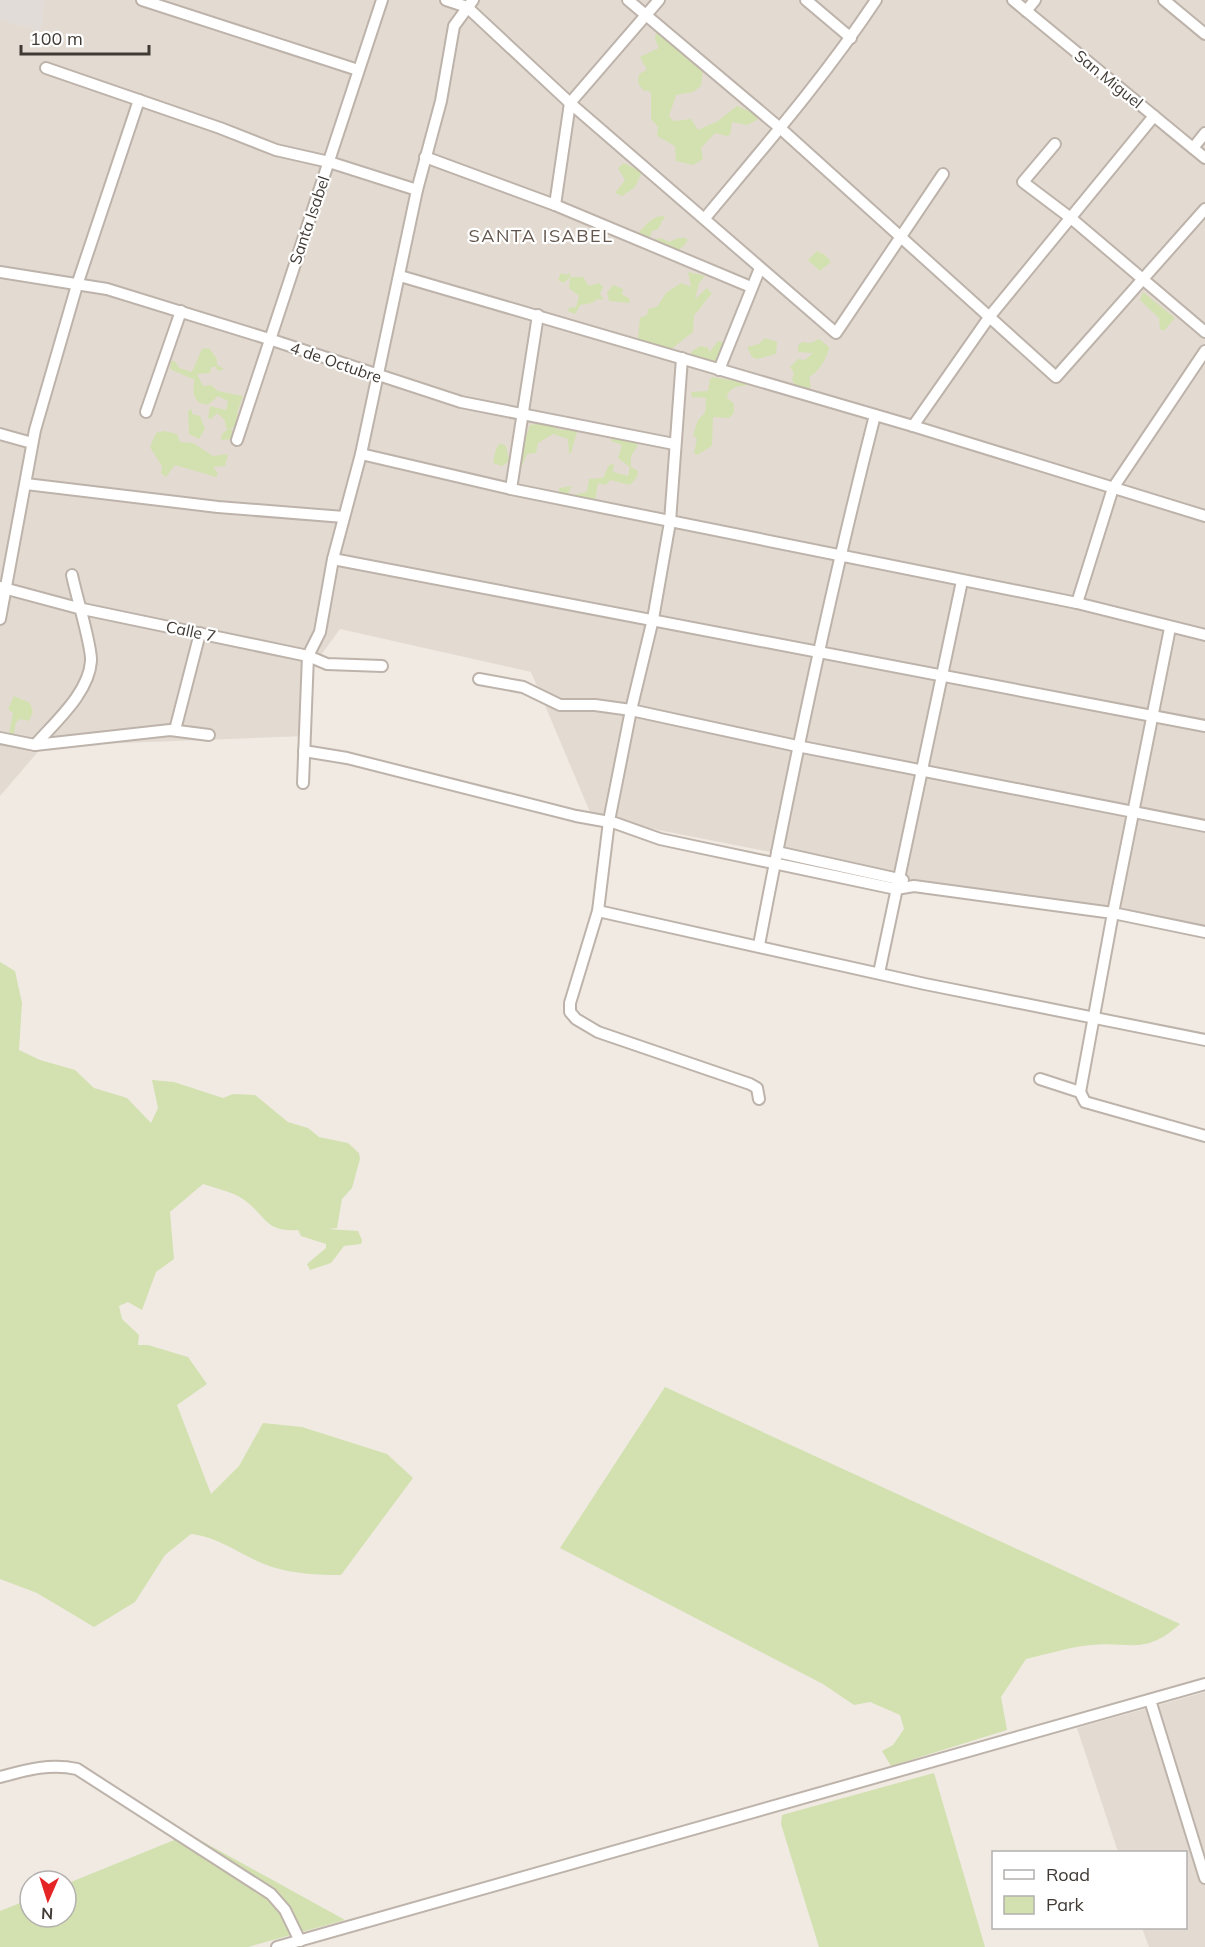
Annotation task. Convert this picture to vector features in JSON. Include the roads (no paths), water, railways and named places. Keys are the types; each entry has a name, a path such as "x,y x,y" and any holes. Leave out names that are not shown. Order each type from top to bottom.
{"street":[{"path":"142,0 358,70"},
{"name":"Santa Isabel","path":"237,440 382,0"},
{"path":"446,0 470,4 570,103 836,333 943,174"},
{"path":"628,0 780,128 1056,376 1205,209"},
{"path":"555,205 570,103 658,0"},
{"path":"806,0 851,38"},
{"path":"705,218 851,38 876,0"},
{"name":"San Miguel","path":"1013,0 1205,158"},
{"path":"1026,10 1035,0"},
{"path":"1164,0 1205,34"},
{"path":"303,783 308,657 320,632 333,559 378,377 417,190 441,101 454,26 470,4"},
{"path":"46,68 276,150 329,162 417,190"},
{"path":"0,619 3,588 26,484 32,443 77,285 139,100"},
{"path":"914,426 990,316 1072,219 1154,116"},
{"path":"1193,148 1205,133"},
{"path":"1055,144 1023,182 1072,219 1205,332"},
{"path":"425,157 555,205 751,287"},
{"path":"719,370 760,268"},
{"name":"4 de Octubre","path":"0,272 107,289 461,402 674,444"},
{"path":"400,276 914,426 1205,516"},
{"path":"146,412 181,311"},
{"path":"510,489 538,315"},
{"path":"1077,603 1113,488 1205,351"},
{"path":"682,358 670,522 654,619 631,710 609,821 598,911 570,1003 570,1012 576,1019 598,1032 750,1084 757,1088 759,1099"},
{"path":"759,945 797,746 839,554 875,415"},
{"path":"0,434 32,443"},
{"path":"360,454 510,489 1077,603 1205,635"},
{"path":"26,484 218,507 344,517"},
{"path":"333,559 1205,726"},
{"path":"35,745 78,694 89,675 92,659 78,608 72,575"},
{"path":"879,973 923,769 940,674 962,581"},
{"name":"Calle 7","path":"3,588 78,608 200,633 335,665 382,666"},
{"path":"1170,628 1132,811 1080,1092 1085,1102 1205,1136"},
{"path":"175,730 200,633"},
{"path":"479,679 523,687 560,705 595,705 631,710 797,746 1205,826"},
{"path":"0,738 35,745 175,730 209,735"},
{"path":"304,751 347,758 565,813 609,821 660,839 776,857 914,886 1113,913 1205,932"},
{"path":"598,911 1092,1019 1205,1040"},
{"path":"1040,1079 1080,1092"},
{"path":"277,1947 1205,1684"},
{"path":"1150,1700 1205,1878"},
{"path":"0,1777 37,1766 77,1768 271,1894 285,1910 300,1941"}],"district":[{"name":"SANTA ISABEL","path":"541,235"}]}
